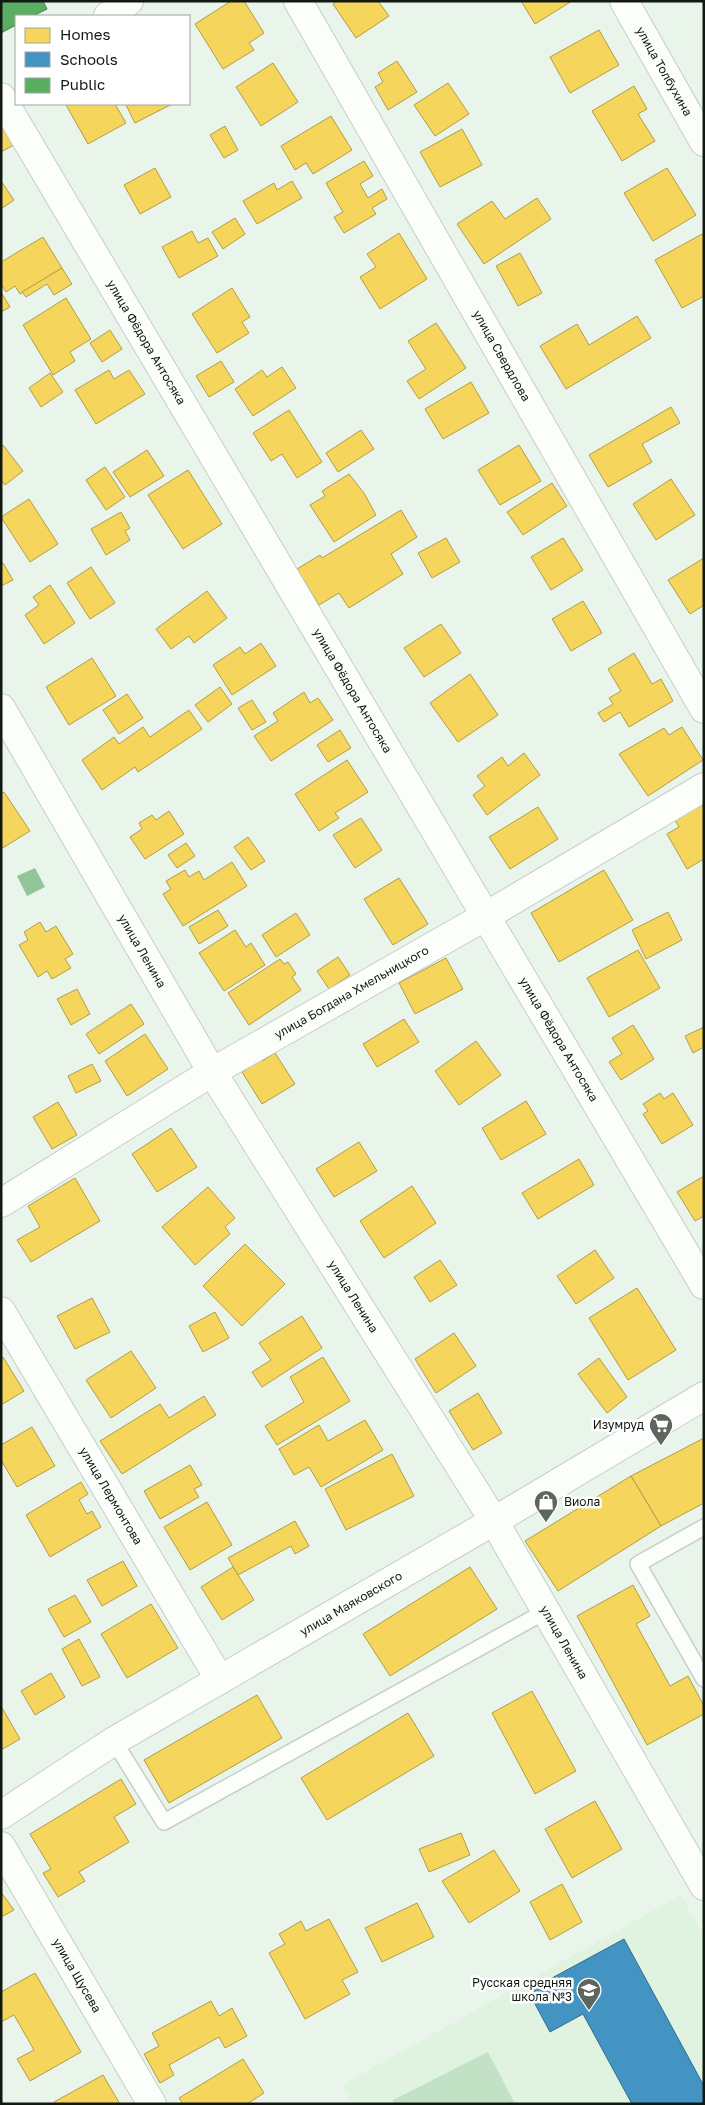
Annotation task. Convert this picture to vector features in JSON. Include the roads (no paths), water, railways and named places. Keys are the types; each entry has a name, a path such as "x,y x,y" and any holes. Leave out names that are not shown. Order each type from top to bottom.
{"street":[{"path":"109,15 129,1"},
{"name":"улица Свердлова","path":"298,1 704,709"},
{"name":"улица Толбухина","path":"624,1 704,142"},
{"path":"1,91 15,82"},
{"name":"улица Фёдора Антосяка","path":"1,97 704,1285"},
{"name":"улица Ленина","path":"1,708 212,1072 494,1521 704,1886"},
{"name":"улица Богдана Хмельницкого","path":"1,1203 212,1072 486,916 704,787"},
{"name":"улица Лермонтова","path":"1,1310 220,1680"},
{"name":"улица Маяковского","path":"1,1815 114,1741 494,1521 704,1396"},
{"name":"улица Щусева","path":"1,1846 152,2104"}],"lane":[{"path":"704,1527 638,1564 704,1678"},
{"path":"114,1741 164,1822 546,1611"}],"place":[{"name":"Изумруд","path":"661,1446"},
{"name":"Виола","path":"546,1523"},
{"name":"Русская средняя школа №3","path":"589,2011"}]}
